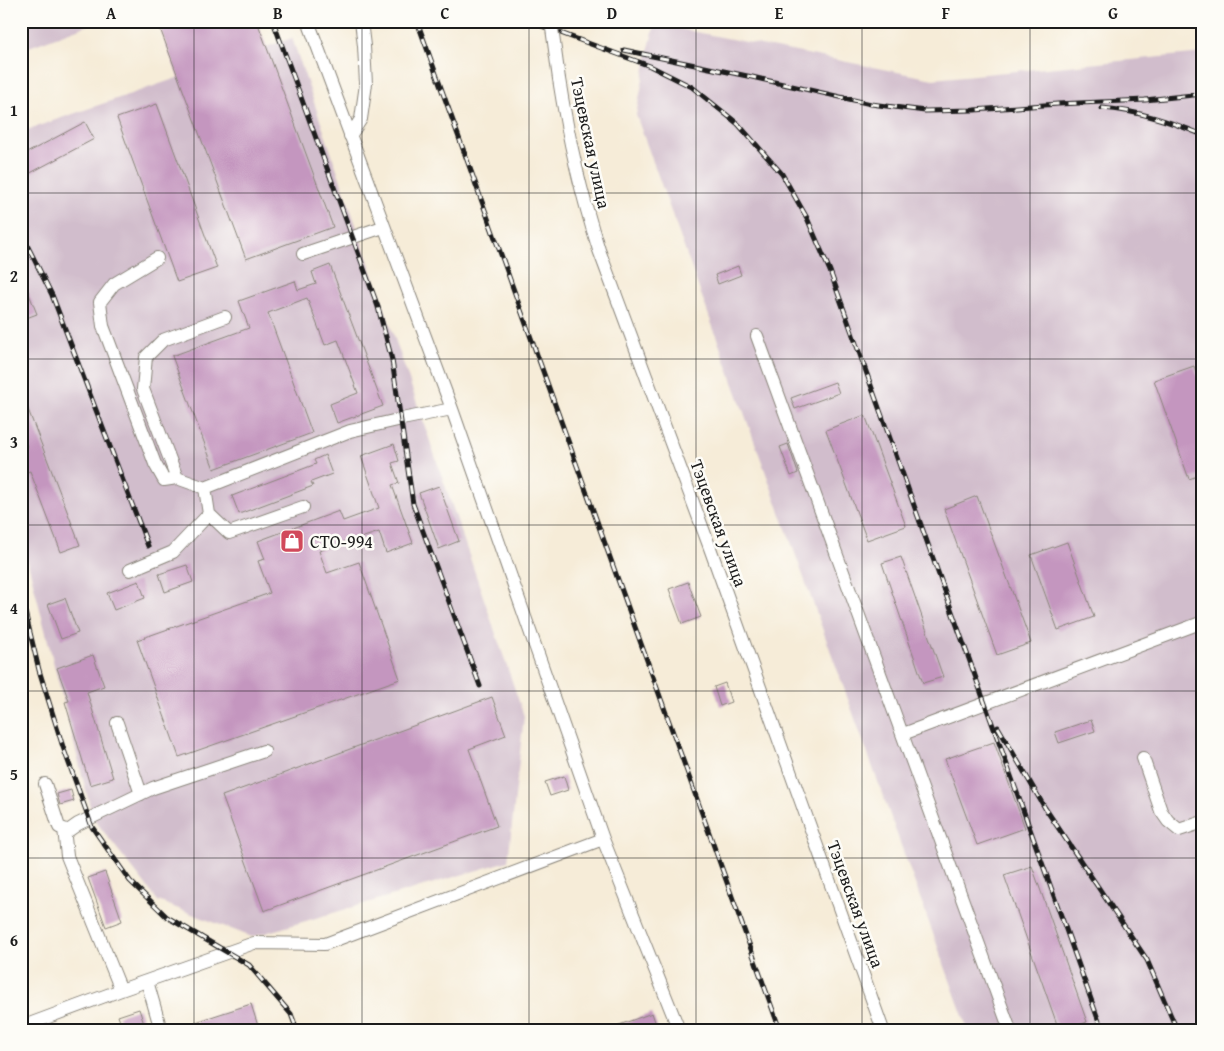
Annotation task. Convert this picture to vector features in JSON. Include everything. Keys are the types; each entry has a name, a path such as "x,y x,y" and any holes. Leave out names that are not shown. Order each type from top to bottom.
{"street":[{"path":"308,21 452,409 603,838 679,1030"},
{"path":"350,136 361,119 366,84 361,21"},
{"name":"Тэцевская улица","path":"552,21 559,79 574,164 599,250 713,557 883,1030"},
{"path":"302,254 383,227"},
{"path":"157,258 114,284 100,302 103,326 155,464 164,480 177,478 205,488 350,431 452,409"},
{"path":"177,478 143,390 146,357 163,340 225,317"},
{"path":"757,336 1010,1030"},
{"path":"205,488 208,514 229,533 302,507"},
{"path":"130,570 174,552 208,514"},
{"path":"903,734 1203,622"},
{"path":"117,723 141,794"},
{"path":"45,784 59,828 68,831 78,824 153,788 264,751"},
{"path":"1143,758 1161,811 1168,821 1179,830 1203,822"},
{"path":"64,829 67,856 121,990"},
{"path":"32,1023 254,943 325,944 603,838"},
{"path":"147,981 162,1030"}],"shaded area":[{"path":"21,21 99,21 21,50"},
{"path":"655,24 933,79 1203,53 1203,1030 968,1030 636,115"},
{"path":"292,38 524,716 508,861 252,937 158,901 93,818 21,535 21,132"}],"building":[{"path":"164,21 257,21 333,227 246,259 158,23"},
{"path":"157,104 217,268 177,282 117,118"},
{"path":"85,122 94,139 21,178 21,156"},
{"path":"330,265 383,406 337,423 330,404 358,393 338,340 325,345 307,298 268,313 312,433 214,469 172,356 249,328 239,301 295,281 298,290 316,284 312,272"},
{"path":"738,266 741,275 718,284 715,275"},
{"path":"21,274 37,314 21,320"},
{"path":"1194,366 1203,393 1203,474 1189,479 1154,380"},
{"path":"835,382 839,393 795,409 791,398"},
{"path":"21,391 80,545 61,552 30,471 21,474 21,449 27,447 21,433"},
{"path":"865,415 906,526 867,540 826,430"},
{"path":"394,444 399,461 392,463 399,483 392,485 413,543 386,553 379,532 355,540 355,538 319,551 327,573 359,562 400,679 179,757 137,640 270,593 258,561 265,559 258,541 339,511 343,521 379,508 361,456"},
{"path":"788,444 798,473 791,476 780,447"},
{"path":"325,455 332,474 311,482 313,486 239,514 232,496 316,464 314,460"},
{"path":"439,486 459,541 439,549 419,493"},
{"path":"977,496 1031,643 997,655 944,509"},
{"path":"1067,542 1094,617 1058,630 1031,555"},
{"path":"901,557 943,677 923,683 882,563"},
{"path":"187,565 193,582 165,592 159,574"},
{"path":"139,581 145,598 114,610 107,593"},
{"path":"688,582 701,617 682,624 669,589"},
{"path":"65,598 78,633 61,639 48,604"},
{"path":"93,655 104,686 87,692 113,778 90,785 65,702 69,701 57,668"},
{"path":"725,683 731,702 720,706 714,687"},
{"path":"492,697 506,735 469,749 497,826 264,911 222,796"},
{"path":"1091,720 1095,731 1059,743 1055,732"},
{"path":"994,742 1025,828 977,845 945,759"},
{"path":"564,776 568,790 550,796 545,782"},
{"path":"71,790 74,801 60,805 57,794"},
{"path":"1032,866 1087,1022 1064,1030 1059,1030 1004,875"},
{"path":"105,872 122,921 106,927 88,878"},
{"path":"251,1004 258,1026 246,1030 178,1030 177,1028"},
{"path":"139,1009 146,1030 123,1030 118,1016"},
{"path":"652,1013 658,1030 608,1030 608,1029"}],"railway":[{"path":"273,21 378,307 392,360 413,504 480,686"},
{"path":"417,21 780,1030"},
{"path":"528,21 650,66 692,87 738,124 782,174 807,218 830,271 1102,1030"},
{"path":"624,50 871,104 925,111 1145,100 1203,94"},
{"path":"1102,108 1154,117 1203,135"},
{"path":"21,233 52,295 148,546"},
{"path":"21,595 39,670 63,747 92,827 130,881 167,917 249,965 291,1014 297,1030"},
{"path":"998,727 1045,808 1147,960 1177,1030"}],"place":[{"name":"СТО-994","path":"292,541"}]}
